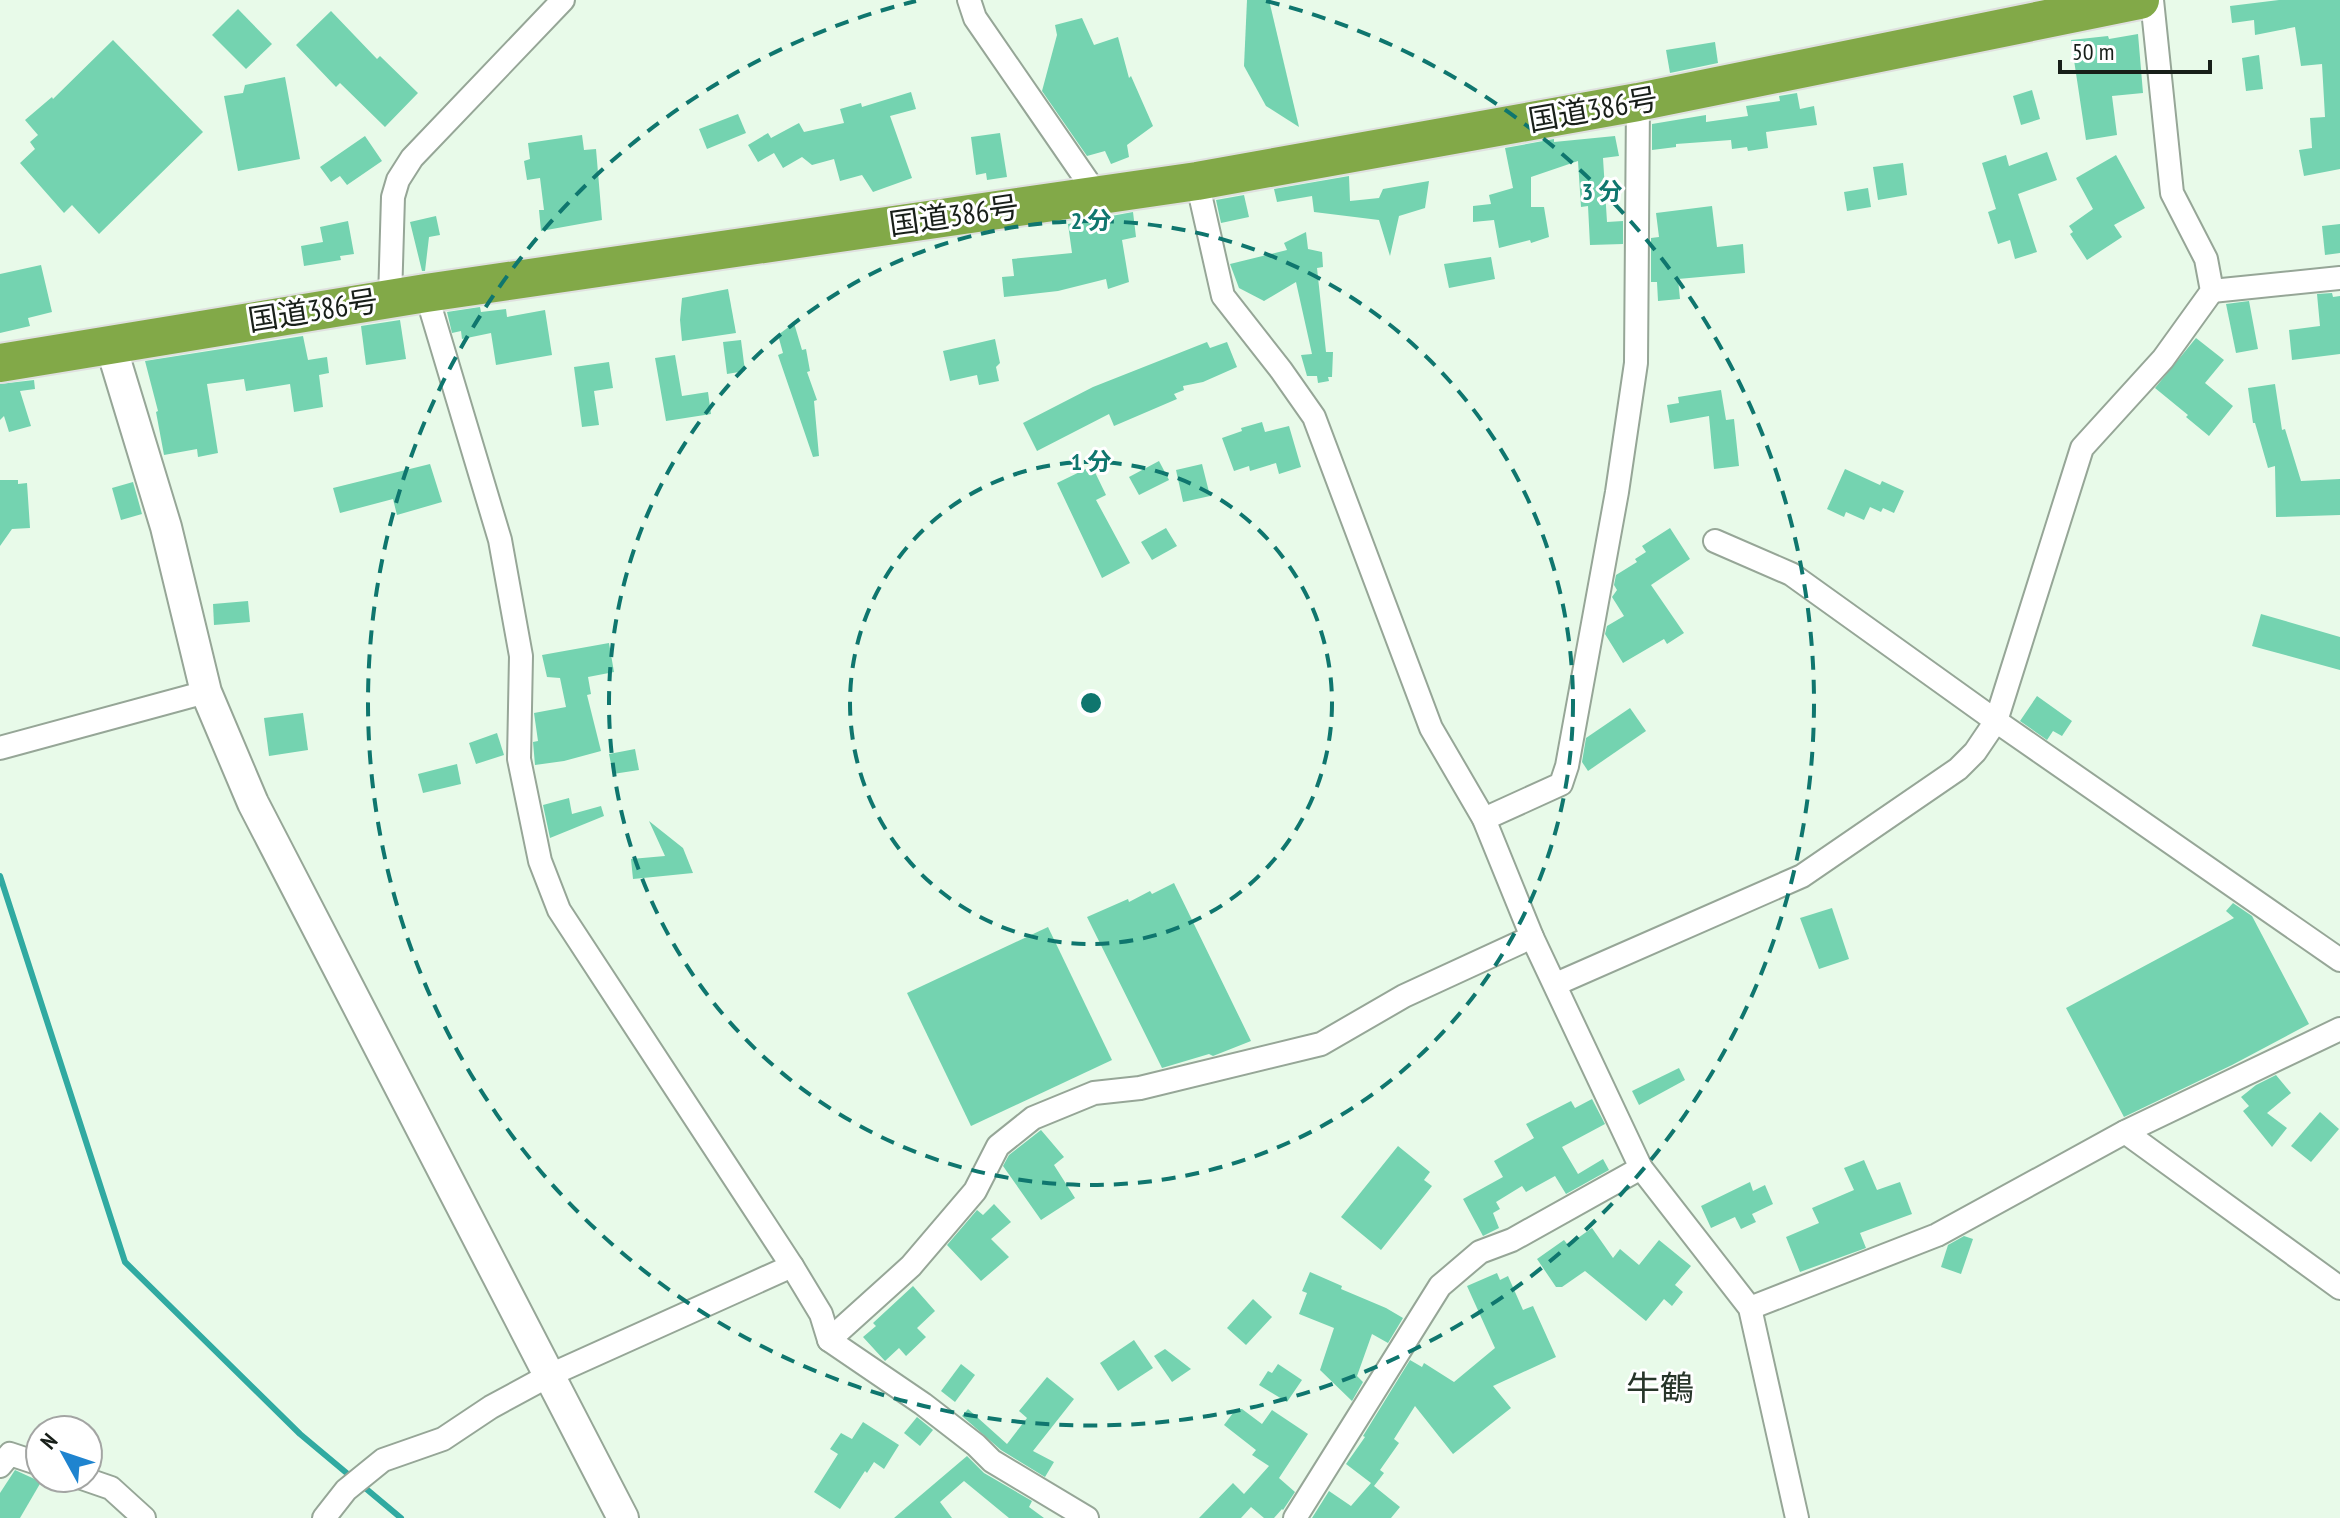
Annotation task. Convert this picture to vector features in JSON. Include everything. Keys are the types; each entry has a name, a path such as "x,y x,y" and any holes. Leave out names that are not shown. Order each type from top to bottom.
{"highway":[{"name":"国道386号","path":"0,363 408,296 1197,181 1638,102 2036,11 2140,0"}],"street":[{"path":"563,0 412,158 398,180 393,197 408,296 500,540 521,656 519,759 540,861 559,910 792,1266 821,1314 829,1340 923,1404 992,1461 1085,1517"},
{"path":"969,0 975,18 1097,195"},
{"path":"1556,984 1802,876 1958,769 1975,752 1996,721 2082,448 2163,359 2212,291 2206,259 2172,193 2152,0"},
{"path":"1484,819 1561,784 1567,766 1617,492 1636,363 1638,102"},
{"path":"1197,181 1223,296 1314,417 1431,728 1484,819 1532,937 1641,1168 1750,1308 1797,1518"},
{"path":"2212,291 2340,278"},
{"path":"110,343 166,527 206,692 253,803 623,1518"},
{"path":"1715,541 1791,574 2340,960"},
{"path":"0,748 206,692"},
{"path":"829,1340 911,1266 975,1191 998,1146 1033,1118 1094,1093 1140,1088 1321,1044 1404,996 1532,937"},
{"path":"1750,1308 1937,1235 2125,1132 2340,1029"},
{"path":"2125,1132 2340,1288"},
{"path":"1295,1518 1440,1286 1480,1252 1512,1240 1641,1168"},
{"path":"324,1518 346,1490 383,1460 443,1439 491,1407 550,1375 792,1266"},
{"path":"0,1466 10,1454 24,1459"},
{"path":"104,1486 111,1488 144,1518"}],"building":[{"path":"1247,0 1269,0 1299,127 1266,106 1244,66"},
{"path":"2279,0 2340,0 2340,169 2304,176 2299,150 2312,148 2310,118 2325,117 2322,64 2301,66 2295,27 2255,35 2254,20 2232,23 2230,6"},
{"path":"238,9 272,44 246,69 212,35"},
{"path":"331,11 377,59 380,56 418,93 385,127 340,83 336,87 296,45"},
{"path":"1082,18 1094,45 1118,37 1129,78 1131,76 1153,126 1127,145 1129,157 1111,164 1105,151 1087,156 1042,91 1057,35 1055,25"},
{"path":"2138,34 2143,93 2112,96 2117,135 2086,140 2071,40"},
{"path":"113,40 203,132 99,234 72,205 64,213 20,163 35,149 30,142 38,135 25,120 53,99"},
{"path":"1715,42 1718,63 1670,73 1666,50"},
{"path":"2259,55 2263,89 2246,91 2242,58"},
{"path":"285,77 300,159 238,171 224,96 243,93 245,85"},
{"path":"2032,90 2040,119 2021,125 2013,96"},
{"path":"911,92 916,109 890,116 912,178 873,192 862,175 840,181 834,159 812,165 802,157 783,168 774,153 758,162 748,145 768,133 771,138 799,123 804,132 844,123 840,109 861,103 862,107"},
{"path":"1797,93 1800,109 1814,106 1817,125 1766,132 1768,148 1748,151 1747,147 1732,149 1731,140 1676,144 1676,147 1652,150 1652,124 1706,115 1706,122 1748,116 1746,106 1780,101 1779,96"},
{"path":"738,114 746,133 707,149 699,129"},
{"path":"1000,133 1007,177 987,180 986,173 976,175 971,137"},
{"path":"582,135 584,150 596,149 602,220 541,231 539,210 544,210 540,178 527,180 524,161 530,159 528,143"},
{"path":"365,136 382,161 347,185 340,176 331,182 320,167"},
{"path":"1615,136 1619,156 1603,158 1607,222 1623,221 1623,244 1590,245 1588,206 1581,207 1578,161 1531,177 1531,207 1544,207 1549,237 1499,248 1494,220 1473,222 1473,206 1491,204 1489,195 1513,188 1505,148 1554,139 1554,142"},
{"path":"2047,152 2057,180 2018,194 2037,252 2015,259 2010,240 1998,244 1988,212 1996,209 1982,163 2006,155 2009,166"},
{"path":"2116,155 2145,208 2114,225 2122,237 2087,260 2070,234 2073,232 2069,226 2093,209 2076,178"},
{"path":"1903,163 1907,195 1878,200 1873,167"},
{"path":"1349,176 1350,201 1379,198 1383,189 1429,181 1425,208 1399,216 1390,256 1379,220 1314,212 1312,196 1277,202 1274,189"},
{"path":"1868,188 1871,207 1847,211 1844,192"},
{"path":"1244,195 1249,217 1221,223 1216,200"},
{"path":"1712,206 1717,247 1743,244 1745,273 1678,279 1680,299 1658,301 1657,282 1651,282 1651,238 1659,237 1656,213"},
{"path":"1133,212 1136,237 1122,240 1129,282 1108,289 1106,279 1058,291 1004,297 1002,277 1014,276 1012,259 1072,253 1068,224"},
{"path":"436,216 440,235 429,237 425,271 422,271 410,222"},
{"path":"348,221 354,254 340,256 341,260 304,266 301,246 323,242 320,227"},
{"path":"2340,224 2340,253 2325,255 2322,226"},
{"path":"1306,232 1308,249 1322,252 1323,267 1317,268 1326,352 1333,352 1332,377 1328,377 1329,381 1318,383 1317,376 1307,376 1301,355 1312,354 1296,282 1264,301 1239,288 1230,264 1287,250 1284,243"},
{"path":"1491,257 1495,279 1449,288 1444,264"},
{"path":"41,265 52,312 28,318 30,326 0,333 0,274"},
{"path":"728,289 736,333 682,341 682,298"},
{"path":"2332,293 2333,297 2340,296 2340,354 2292,360 2289,330 2320,326 2317,294"},
{"path":"2249,301 2258,349 2236,353 2226,304"},
{"path":"480,307 481,312 506,309 507,317 545,310 552,355 496,365 491,333 462,339 461,331 452,333 447,312"},
{"path":"400,320 406,359 366,365 361,326"},
{"path":"794,323 802,350 806,349 810,371 807,372 817,400 814,401 819,456 813,457 778,355 783,353 778,335"},
{"path":"303,336 308,360 327,357 329,373 319,375 323,407 294,412 290,384 246,391 244,379 207,384 218,453 198,457 197,449 164,455 158,411 145,361"},
{"path":"2196,338 2224,360 2205,383 2233,406 2209,436 2155,388"},
{"path":"995,339 1000,363 996,367 999,381 979,385 977,375 950,381 943,351"},
{"path":"741,340 745,371 727,374 723,342"},
{"path":"1207,342 1210,348 1227,342 1237,367 1203,382 1183,386 1184,390 1174,394 1177,399 1114,426 1109,414 1037,451 1023,423 1093,387"},
{"path":"675,355 682,396 708,392 711,414 666,421 655,358"},
{"path":"609,362 613,388 594,391 599,425 582,427 574,367"},
{"path":"34,380 35,389 20,391 31,426 9,432 4,416 0,420 0,384"},
{"path":"2275,384 2282,430 2285,429 2301,481 2340,479 2340,515 2276,517 2275,466 2268,468 2253,423 2248,388"},
{"path":"1721,390 1726,420 1734,419 1739,466 1714,469 1709,416 1670,423 1667,405 1679,403 1678,397"},
{"path":"1262,422 1265,432 1289,426 1301,467 1279,474 1276,463 1250,471 1249,466 1234,471 1222,438"},
{"path":"1159,461 1169,480 1139,495 1129,477"},
{"path":"430,464 442,502 397,515 393,499 340,513 333,488"},
{"path":"1202,464 1210,496 1183,502 1176,470"},
{"path":"1092,466 1106,495 1096,500 1130,563 1102,578 1057,483"},
{"path":"1845,469 1880,485 1882,481 1904,491 1894,513 1870,507 1864,520 1846,512 1844,517 1827,509"},
{"path":"0,480 27,483 30,528 12,529 0,546"},
{"path":"133,482 142,514 121,520 112,488"},
{"path":"1166,528 1177,546 1152,560 1141,542"},
{"path":"1670,528 1690,559 1651,585 1684,633 1667,644 1664,639 1623,663 1605,634 1607,626 1624,616 1612,597 1617,590 1614,585 1616,575 1637,562 1635,559 1646,552 1642,546"},
{"path":"248,601 250,622 214,625 213,604"},
{"path":"2261,614 2340,637 2340,670 2252,646"},
{"path":"609,643 614,672 588,677 591,694 587,695 601,751 535,765 533,742 538,741 534,713 566,707 560,678 547,677 542,655"},
{"path":"2037,696 2072,721 2062,736 2053,731 2047,740 2020,721"},
{"path":"1630,708 1646,731 1588,771 1582,762 1586,738"},
{"path":"303,713 308,750 269,756 264,718"},
{"path":"497,733 504,755 476,764 469,743"},
{"path":"635,749 639,770 613,774 609,754"},
{"path":"457,764 461,784 423,793 418,774"},
{"path":"569,798 572,814 601,806 604,816 550,838 543,805"},
{"path":"649,821 683,848 693,873 633,879 631,859 665,856"},
{"path":"1174,883 1251,1041 1213,1056 1209,1054 1162,1068 1087,917"},
{"path":"2233,903 2252,916 2309,1024 2124,1117 2066,1008 2234,918 2226,911"},
{"path":"1832,908 1849,959 1819,969 1800,918"},
{"path":"1048,927 1112,1060 971,1126 907,993"},
{"path":"1679,1068 1685,1080 1639,1105 1632,1091"},
{"path":"2276,1075 2291,1093 2267,1113 2287,1128 2272,1147 2243,1111 2249,1106 2241,1097"},
{"path":"1592,1099 1605,1124 1562,1147 1578,1174 1603,1159 1609,1170 1566,1194 1555,1176 1526,1192 1522,1186 1496,1202 1500,1209 1493,1213 1499,1228 1483,1236 1463,1199 1503,1177 1494,1161 1534,1138 1526,1124 1571,1101 1575,1108"},
{"path":"2320,1112 2339,1129 2311,1162 2291,1146"},
{"path":"1041,1130 1064,1157 1054,1165 1075,1198 1041,1220 1003,1166 1009,1155"},
{"path":"1398,1146 1430,1172 1424,1180 1432,1186 1381,1250 1341,1217"},
{"path":"1864,1160 1877,1190 1900,1182 1912,1214 1860,1233 1866,1248 1800,1272 1786,1237 1819,1223 1812,1208 1854,1190 1844,1168"},
{"path":"1750,1182 1753,1191 1765,1185 1773,1204 1752,1214 1756,1222 1741,1229 1735,1217 1711,1228 1701,1206"},
{"path":"994,1204 1011,1222 991,1239 1009,1257 981,1281 947,1245 977,1210 983,1215"},
{"path":"1592,1228 1613,1258 1620,1249 1639,1265 1659,1240 1691,1266 1675,1285 1683,1292 1672,1306 1664,1299 1646,1321 1585,1271 1562,1287 1556,1287 1537,1259 1564,1240 1568,1245"},
{"path":"1964,1236 1973,1239 1961,1274 1941,1267 1948,1245"},
{"path":"1310,1272 1403,1318 1388,1343 1372,1334 1357,1376 1363,1382 1352,1401 1320,1370 1334,1328 1299,1314 1307,1293 1302,1291"},
{"path":"1497,1273 1500,1280 1508,1276 1523,1310 1533,1306 1556,1357 1493,1386 1511,1408 1453,1454 1415,1406 1394,1439 1399,1443 1380,1470 1384,1473 1374,1486 1400,1507 1391,1518 1312,1518 1329,1491 1351,1506 1371,1483 1346,1464 1410,1360 1422,1367 1424,1363 1454,1382 1495,1348 1467,1286"},
{"path":"913,1286 935,1311 917,1328 926,1337 906,1356 899,1348 885,1361 863,1337 876,1326 873,1323"},
{"path":"1253,1299 1272,1317 1246,1345 1227,1328"},
{"path":"1134,1340 1153,1368 1118,1391 1100,1363"},
{"path":"1165,1349 1191,1369 1172,1382 1154,1356"},
{"path":"961,1364 975,1375 955,1402 941,1391"},
{"path":"1278,1364 1302,1380 1287,1402 1259,1385 1268,1371 1272,1373"},
{"path":"1047,1377 1074,1399 1033,1451 1054,1462 1045,1477 1001,1450 962,1416 968,1409 1007,1444 1027,1418 1019,1411"},
{"path":"1236,1409 1242,1409 1262,1424 1272,1410 1308,1434 1279,1478 1295,1492 1274,1518 1264,1518 1251,1507 1241,1518 1199,1518 1233,1483 1244,1494 1269,1466 1252,1455 1256,1450 1224,1425"},
{"path":"917,1417 933,1430 920,1446 904,1433"},
{"path":"863,1422 899,1445 884,1469 874,1462 867,1473 865,1471 840,1509 814,1492 838,1454 830,1449 841,1433 852,1439"},
{"path":"967,1456 984,1473 1032,1501 1029,1507 1044,1518 1009,1518 964,1481 940,1502 952,1518 894,1518"},
{"path":"15,1470 24,1474 24,1494 34,1494 20,1518 0,1518 0,1493"}],"waterway":[{"path":"0,876 125,1262 300,1434 349,1475"},
{"path":"364,1487 401,1518"}],"district":[{"name":"牛鶴","path":"1660,1388"}]}
